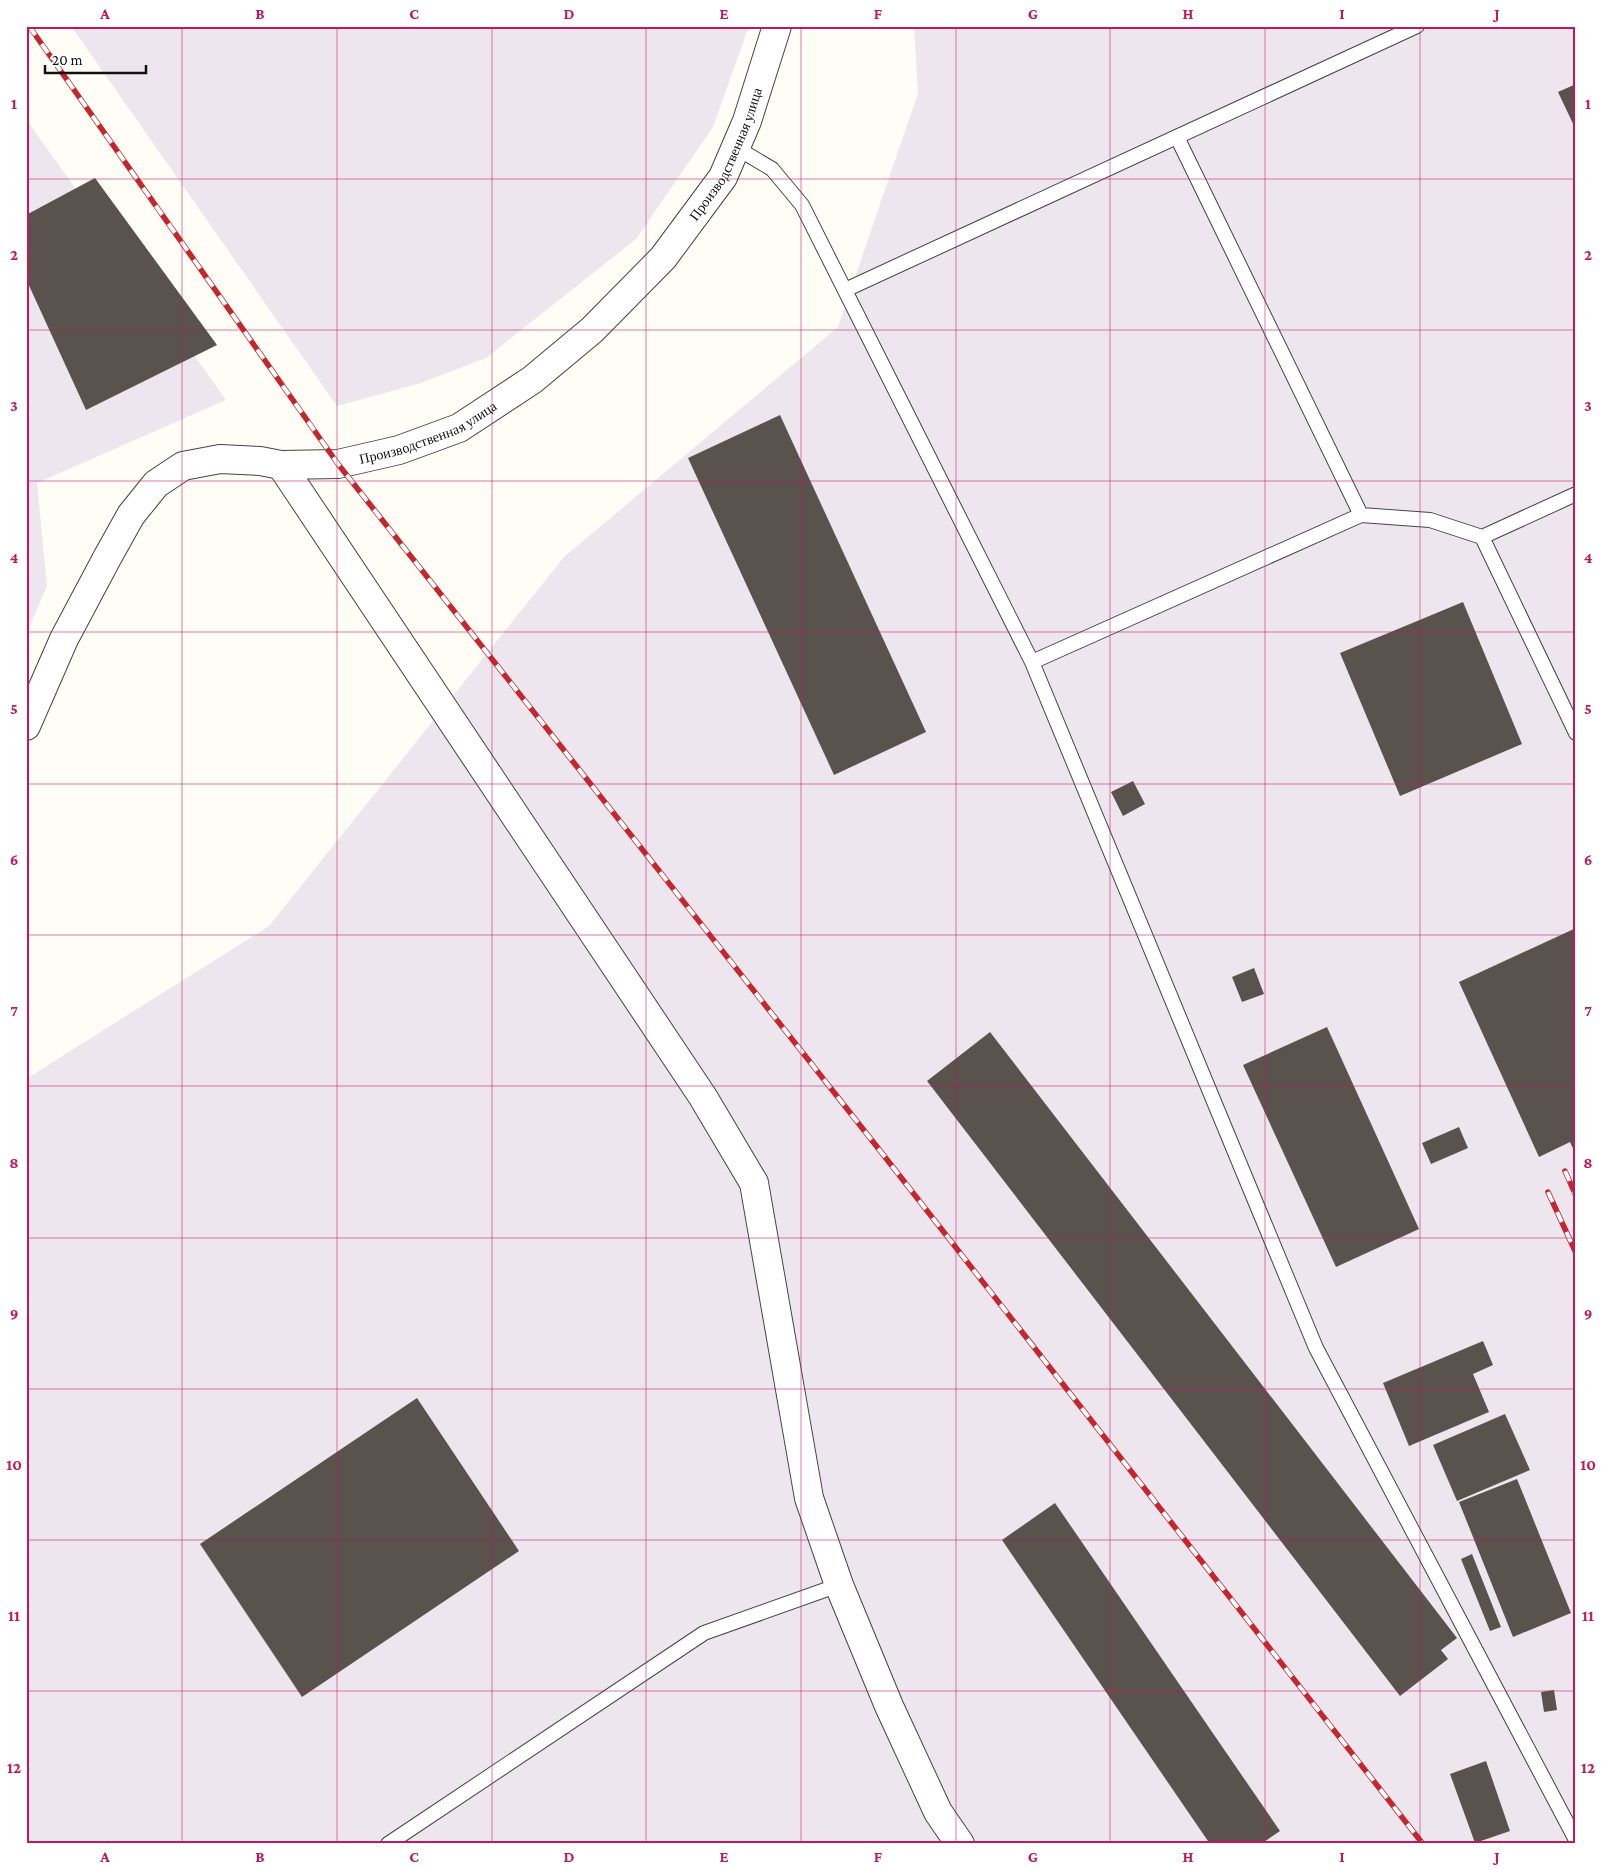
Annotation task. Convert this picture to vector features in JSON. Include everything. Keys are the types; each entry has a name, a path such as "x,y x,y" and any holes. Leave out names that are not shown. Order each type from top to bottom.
{"street":[{"name":"Производственная улица","path":"26,726 64,639 107,558 130,516 156,484 183,466 220,459 260,461 281,465 338,464 399,450 459,428 532,380 592,330 663,258 722,177 747,121 777,26"},
{"path":"281,465 698,1089 754,1183 809,1498 839,1585 889,1706 938,1812 960,1844"}],"lane":[{"path":"845,290 1417,26"},
{"path":"1177,137 1361,515"},
{"path":"735,147 772,169 802,205 1032,662 1316,1348 1576,1840"},
{"path":"1032,662 1361,515 1430,520 1482,537 1576,494"},
{"path":"1482,537 1576,733"},
{"path":"388,1844 704,1632 839,1585"}],"shaded area":[{"path":"71,26 749,26 713,127 636,239 486,358 421,383 337,406"},
{"path":"914,26 1576,26 1576,1844 26,1844 26,1079 269,926 564,557 838,327 918,93"},
{"path":"26,119 226,400 37,483 47,586 26,635"}],"building":[{"path":"1576,84 1576,130 1558,92"},
{"path":"95,178 217,345 86,410 26,279 26,215"},
{"path":"780,415 926,732 834,775 688,458"},
{"path":"1463,602 1522,744 1400,796 1340,653"},
{"path":"1133,781 1145,804 1123,816 1111,792"},
{"path":"1576,928 1576,1155 1570,1142 1539,1157 1459,982"},
{"path":"1254,968 1264,994 1242,1002 1232,977"},
{"path":"1327,1027 1419,1229 1336,1267 1243,1065"},
{"path":"990,1032 1457,1638 1441,1650 1448,1659 1400,1696 927,1081"},
{"path":"1459,1127 1468,1148 1431,1164 1422,1143"},
{"path":"1483,1341 1493,1365 1473,1374 1489,1412 1409,1446 1383,1383"},
{"path":"417,1398 519,1551 302,1697 200,1544"},
{"path":"1505,1414 1530,1470 1457,1501 1433,1445"},
{"path":"1517,1479 1571,1613 1513,1637 1459,1502"},
{"path":"1055,1503 1280,1831 1261,1844 1210,1844 1002,1540"},
{"path":"1472,1554 1501,1627 1490,1631 1461,1559"},
{"path":"1554,1690 1557,1710 1544,1712 1541,1692"},
{"path":"1486,1761 1510,1831 1475,1843 1450,1774"}],"railway":[{"path":"29,26 338,464 874,1143 1423,1844"},
{"path":"1565,1171 1576,1196"},
{"path":"1548,1192 1576,1253"}]}
